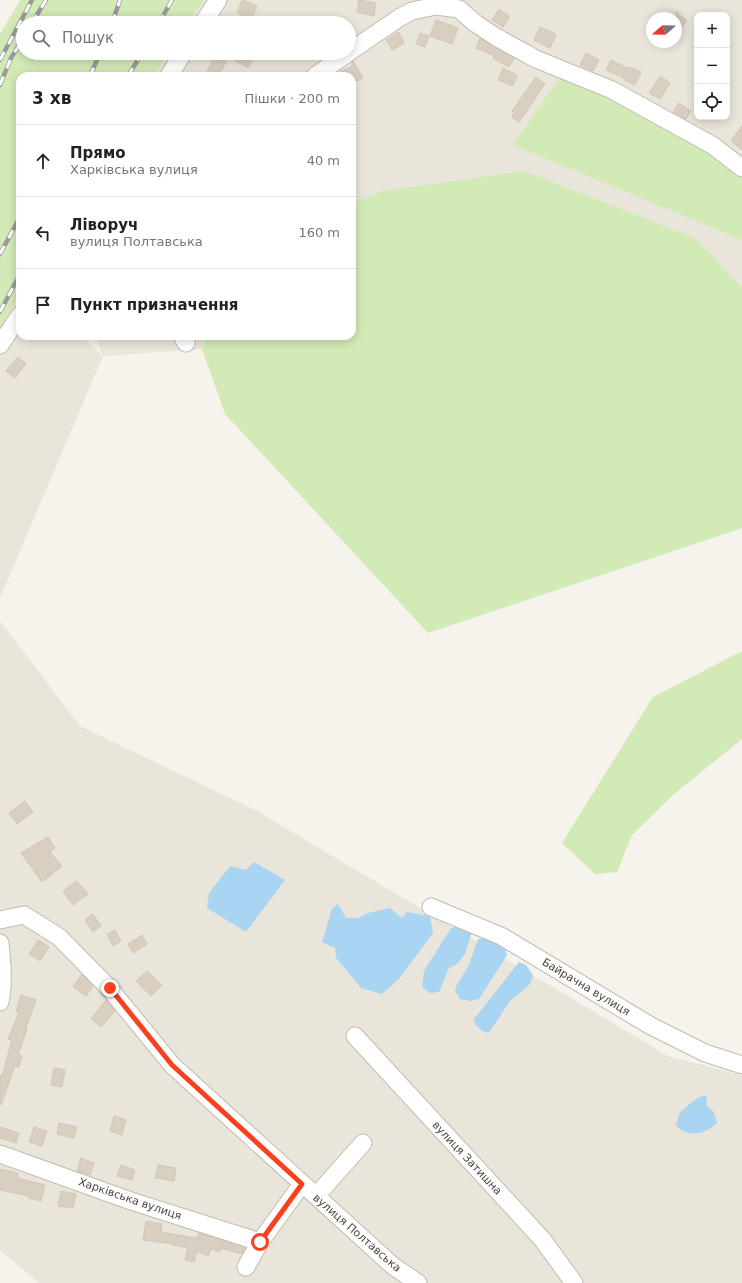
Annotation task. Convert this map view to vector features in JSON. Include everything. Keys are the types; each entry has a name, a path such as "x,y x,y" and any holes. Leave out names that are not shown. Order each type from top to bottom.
{"street":[{"path":"208,16 218,0"},
{"path":"356,48 399,18 412,11 436,6 463,5 475,23 496,37 536,59 612,90 712,145 742,168"},
{"path":"172,72 179,60"},
{"path":"321,72 338,60"},
{"path":"0,345 16,321"},
{"name":"Байрачна вулиця","path":"431,907 501,936 650,1026 705,1053 742,1065"},
{"name":"вулиця Полтавська","path":"0,920 24,915 59,937 110,988 172,1065 393,1266 418,1283"},
{"path":"0,943 2,959 2,995 0,1002"},
{"name":"вулиця Затишна","path":"355,1036 542,1239 574,1283"},
{"path":"316,1196 363,1143"},
{"name":"Харківська вулиця","path":"0,1154 132,1201 260,1242"},
{"path":"246,1268 260,1242 302,1184"}],"shaded area":[{"path":"139,0 742,0 742,287 695,238 382,191 356,201 356,72 118,72 122,60 356,60 356,16 134,16"},
{"path":"0,259 16,274 16,340 86,340 102,355 97,340 206,340 202,349 103,356 0,598"},
{"path":"0,621 80,726 257,811 668,1056 742,1075 742,1283 39,1283 0,1250"}],"green space":[{"path":"20,0 203,0 193,16 16,16 16,60 163,60 156,72 16,72 16,300 0,328 0,34"},
{"path":"560,77 604,97 700,148 742,178 742,240 513,145"},
{"path":"524,171 695,238 742,287 742,528 428,633 225,414 202,349 206,340 356,340 356,201 382,191"},
{"path":"742,651 742,739 673,795 632,835 617,872 595,874 562,843 653,697"}],"water":[{"path":"254,862 285,880 246,932 207,908 209,893 230,866 246,870"},
{"path":"338,904 346,918 358,918 368,913 390,908 402,918 407,912 430,916 433,933 399,979 382,994 361,988 336,958 335,948 322,942 332,909"},
{"path":"459,926 472,932 465,954 457,964 449,968 439,992 430,993 422,987 424,971 451,928"},
{"path":"484,938 505,949 507,955 479,999 471,1001 460,999 455,991 457,984 468,967 478,939"},
{"path":"519,962 526,965 533,975 530,984 510,1001 489,1033 482,1031 475,1024 474,1019"},
{"path":"705,1095 707,1099 706,1105 714,1112 717,1123 707,1130 696,1133 685,1132 680,1129 676,1125 680,1112 695,1100"}],"building":[{"path":"242,0 257,6 253,16 244,16 237,13"},
{"path":"359,0 376,3 374,16 357,12"},
{"path":"499,9 510,17 503,27 492,20"},
{"path":"682,16 687,21 682,26"},
{"path":"436,20 458,28 452,44 430,36"},
{"path":"540,27 556,34 550,48 534,40"},
{"path":"399,32 404,43 392,50 386,40"},
{"path":"420,33 429,36 425,47 416,44"},
{"path":"480,38 514,58 509,67 493,58 494,56 476,48"},
{"path":"586,53 599,60 593,71 580,65"},
{"path":"213,60 227,60 220,72 207,71"},
{"path":"234,60 253,60 248,68"},
{"path":"611,60 629,69 629,67 641,72 635,85 606,70"},
{"path":"353,61 363,78 356,82 356,72 341,72 352,66"},
{"path":"503,68 517,75 513,86 498,80"},
{"path":"660,76 670,83 660,99 649,93"},
{"path":"536,77 545,84 519,122 512,117 514,113 512,111"},
{"path":"679,103 691,111 686,119 673,112"},
{"path":"742,126 742,150 731,141"},
{"path":"18,357 26,364 15,378 6,371"},
{"path":"25,801 33,812 17,824 9,813"},
{"path":"48,837 55,848 50,852 62,866 42,882 21,853"},
{"path":"77,881 88,894 73,905 63,891"},
{"path":"93,914 101,926 93,932 85,920"},
{"path":"115,930 121,941 113,946 107,934"},
{"path":"142,935 147,944 133,953 128,944"},
{"path":"38,940 49,947 40,961 29,954"},
{"path":"147,971 162,985 151,996 136,981"},
{"path":"82,974 93,986 86,996 73,987"},
{"path":"21,995 36,1000 18,1055 22,1056 19,1067 15,1066 1,1105 0,1075 2,1076 12,1040 8,1039 19,1012 16,1011"},
{"path":"106,1000 115,1011 101,1027 91,1019"},
{"path":"54,1068 65,1070 62,1087 51,1085"},
{"path":"114,1116 126,1120 122,1135 110,1131"},
{"path":"59,1123 77,1127 74,1138 57,1134"},
{"path":"0,1127 19,1133 16,1143 0,1138"},
{"path":"34,1127 47,1131 42,1146 29,1142"},
{"path":"81,1158 94,1163 90,1175 77,1171"},
{"path":"121,1165 135,1170 132,1180 117,1176"},
{"path":"158,1165 176,1168 174,1181 155,1178"},
{"path":"0,1169 18,1173 17,1178 45,1185 41,1201 29,1198 29,1196 0,1190"},
{"path":"61,1191 76,1194 73,1208 58,1206"},
{"path":"146,1221 162,1224 161,1232 197,1238 199,1233 245,1248 242,1254 221,1248 220,1252 211,1249 208,1256 197,1251 194,1262 185,1260 188,1248 173,1244 143,1240"}],"railway":[{"path":"23,16 32,0"},
{"path":"36,16 46,0"},
{"path":"114,16 120,0"},
{"path":"163,16 172,0"},
{"path":"0,60 16,30"},
{"path":"0,85 11,58 16,50"},
{"path":"92,72 97,60"},
{"path":"130,72 138,60"},
{"path":"0,254 16,224"},
{"path":"0,312 16,282"}],"route":[{"path":"110,988 172,1065 302,1184 260,1242"}]}
